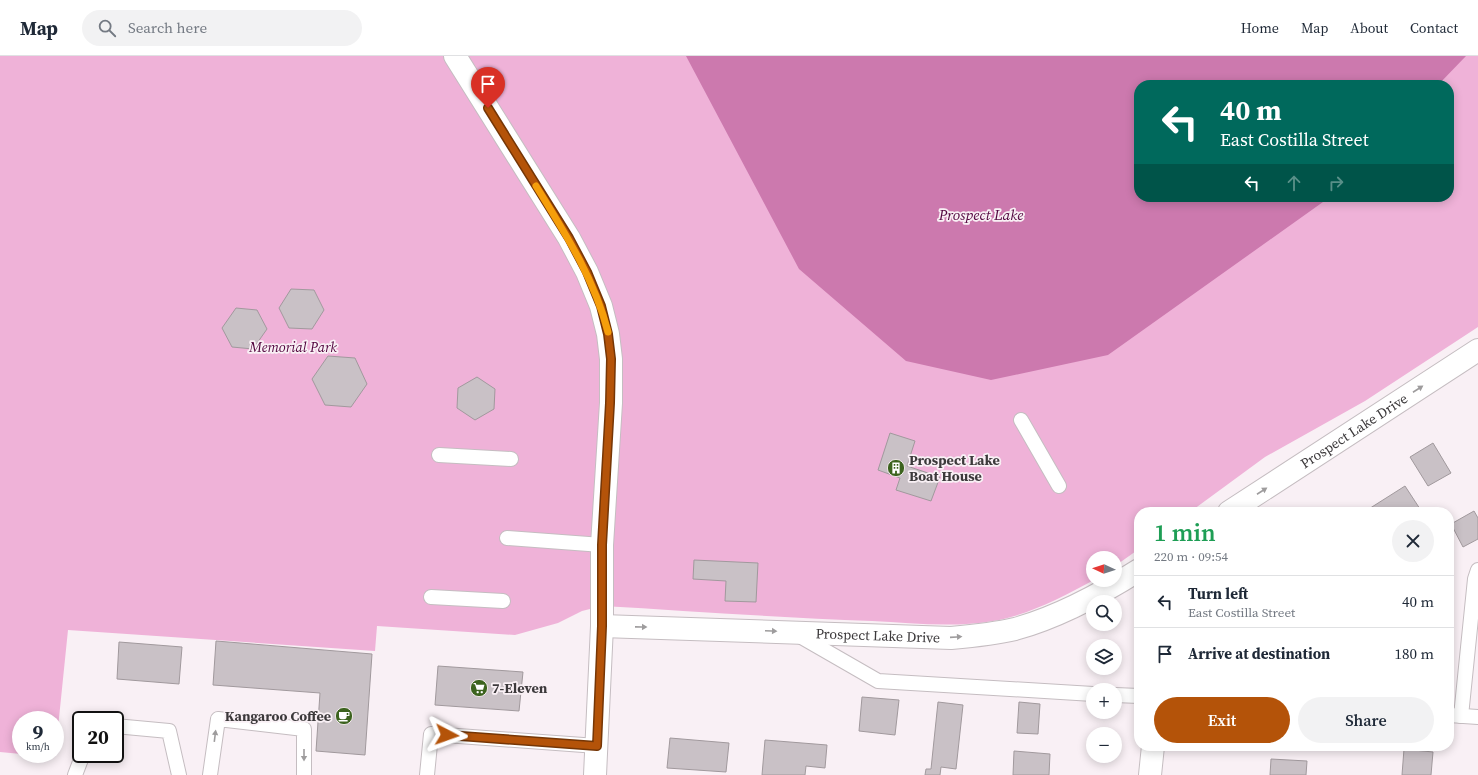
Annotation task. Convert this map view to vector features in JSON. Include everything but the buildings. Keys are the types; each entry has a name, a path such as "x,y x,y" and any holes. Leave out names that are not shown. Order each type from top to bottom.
{"street":[{"path":"455,56 569,238 587,272 601,306 608,334 611,359 610,410 602,545 602,626 595,775"},
{"name":"Prospect Lake Drive","path":"1237,507 1478,350"},
{"name":"Prospect Lake Drive","path":"602,626 951,638 979,635 1016,628 1043,619 1100,594 1134,573"},
{"path":"1150,775 1152,751"}],"lane":[{"path":"1021,420 1059,486"},
{"path":"439,455 511,459"},
{"path":"506,538 602,545"},
{"path":"1478,570 1475,579 1455,716 1478,717"},
{"path":"432,597 503,601"},
{"path":"792,632 878,681 1086,694"},
{"path":"1122,695 1134,696"},
{"path":"210,775 218,719 304,729 304,775"},
{"path":"124,727 169,731 178,775"},
{"path":"427,775 431,734 597,746"},
{"path":"74,775 79,763"}],"green space":[{"name":"Memorial Park","path":"0,56 1478,56 1478,327 1365,401 1265,457 1197,507 1134,507 1134,553 1122,561 1122,551 1086,551 1086,584 1032,610 993,621 948,625 602,606 582,611 558,623 515,635 377,626 375,651 68,630 60,711 12,711 12,753 0,752"}],"water":[{"name":"Prospect Lake","path":"686,56 1466,56 1443,80 1134,80 1134,202 1323,202 1108,355 991,380 906,361 799,269"}],"slow traffic":[{"path":"536,186 569,238 587,272 601,306 608,332"}],"place":[{"name":"Prospect Lake Boat House","path":"896,468"},
{"name":"7-Eleven","path":"479,688"},
{"name":"Kangaroo Coffee","path":"344,716"}],"route":[{"path":"447,735 597,746 602,626 602,545 610,403 611,359 608,334 601,306 587,272 569,238 488,108"}]}
